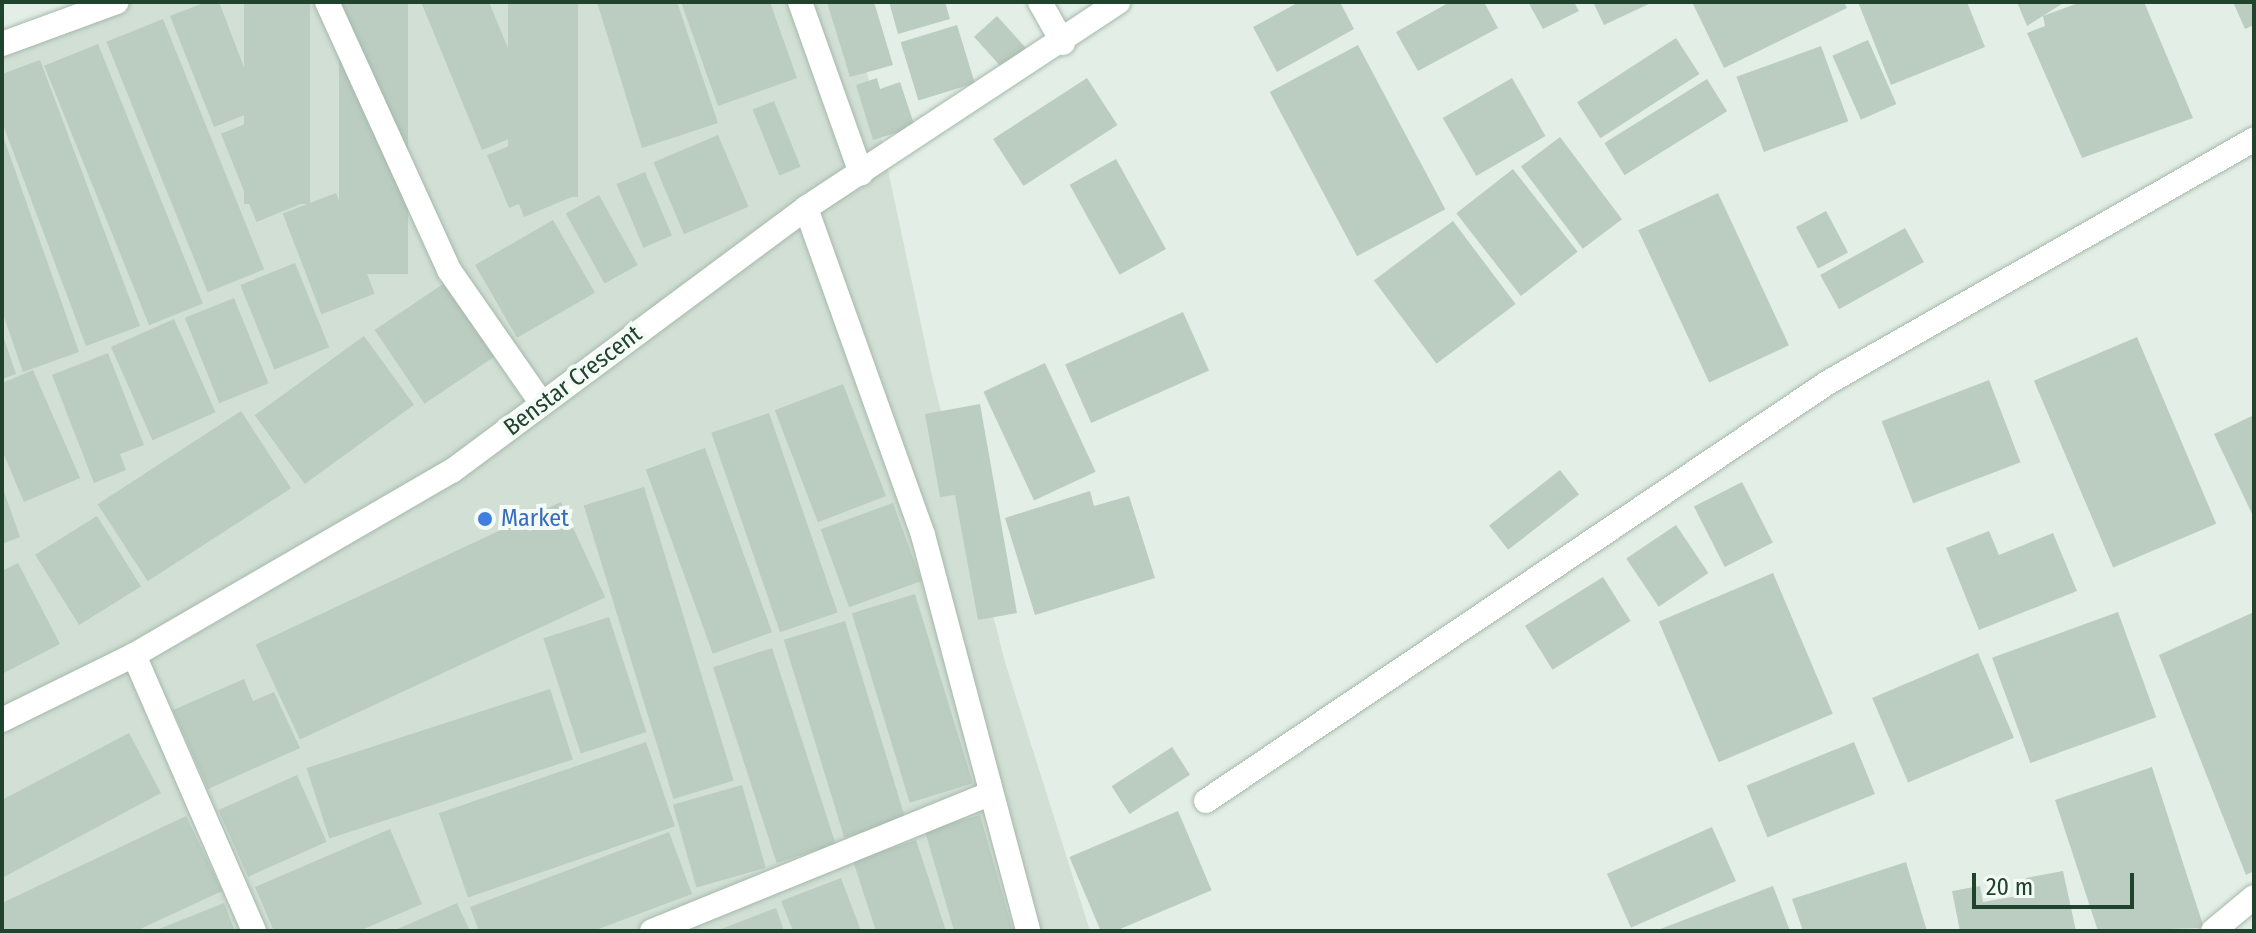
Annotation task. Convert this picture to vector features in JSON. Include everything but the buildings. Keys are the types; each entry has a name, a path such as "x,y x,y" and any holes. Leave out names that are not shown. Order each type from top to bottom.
{"street":[{"path":"2,44 117,2"},
{"path":"327,2 449,270 542,404"},
{"path":"800,2 861,173"},
{"path":"1040,2 1063,43"},
{"name":"Benstar Crescent","path":"2,720 134,655 452,471 806,208 1063,43 1118,2"},
{"path":"1206,801 1827,383 2254,139"},
{"path":"806,208 923,535 1028,931"},
{"path":"134,655 254,931"},
{"path":"652,931 990,794"},
{"path":"2213,931 2254,897"}],"shaded area":[{"name":"Market","path":"94,2 844,2 863,53 932,376 1005,662 1090,931 2,931 2,36"}],"place":[{"name":"Market","path":"485,519"}]}
